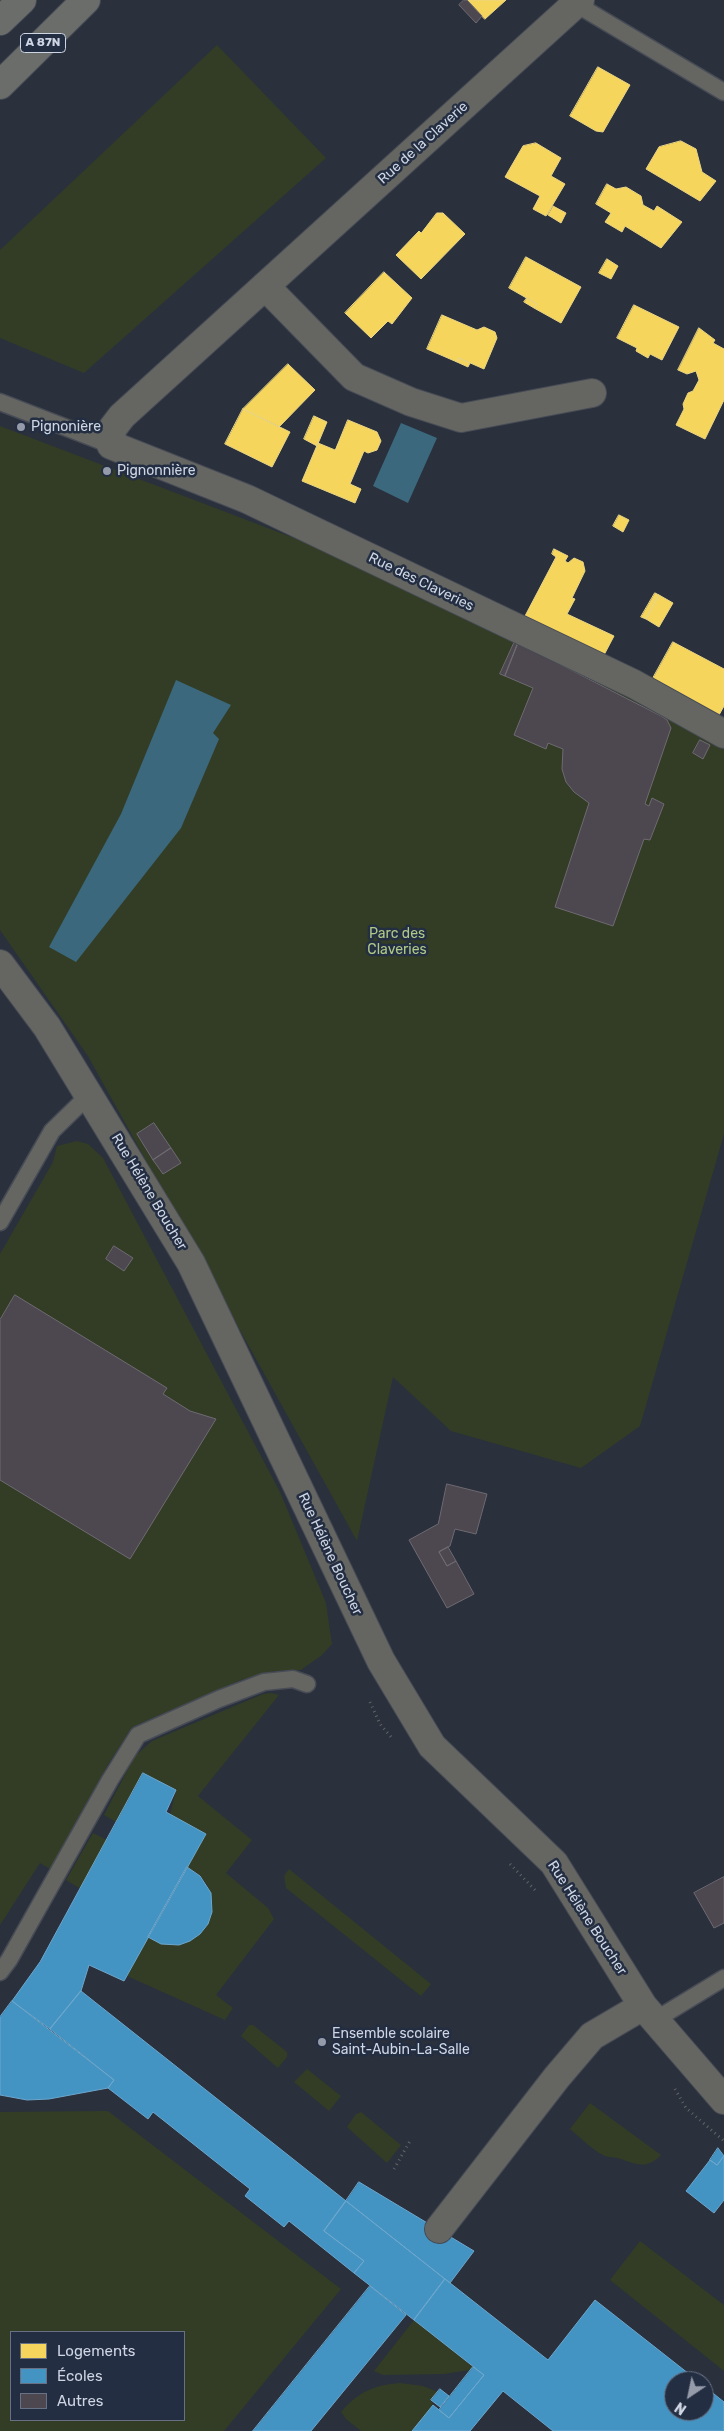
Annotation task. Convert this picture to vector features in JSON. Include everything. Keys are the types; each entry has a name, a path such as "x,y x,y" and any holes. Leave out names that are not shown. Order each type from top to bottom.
{"highway":[{"path":"0,22 22,0"},
{"name":"A 87N","path":"0,85 86,0"}],"street":[{"name":"Rue de la Claverie","path":"111,445 112,429 122,416 578,2"},
{"path":"265,286 354,377 411,402 461,418 592,393"},
{"name":"Rue des Claveries","path":"111,445 248,499 634,684 724,734"},
{"name":"Rue Hélène Boucher","path":"0,964 47,1027 90,1094 200,1279 381,1662 432,1746 554,1863 649,2013 724,2100"},
{"path":"439,2229 557,2077 592,2036 649,2013"}],"lane":[{"path":"578,2 724,92"},
{"path":"0,402 111,445"},
{"path":"0,1222 52,1131 90,1094"},
{"path":"0,1972 9,1960 110,1780 138,1736 219,1699 264,1682 293,1678 307,1684"},
{"path":"649,2013 724,1978"}],"path":[{"path":"366,1694 380,1724 393,1738"},
{"path":"509,1863 541,1897"},
{"path":"670,2083 686,2108 724,2141"},
{"path":"394,2169 410,2141"}],"green space":[{"path":"217,45 326,158 84,373 0,338 0,250"},
{"name":"Parc des Claveries","path":"0,426 307,543 631,688 724,744 724,1134 640,1426 581,1468 451,1431 393,1377 357,1541 88,1056 0,930"},
{"path":"77,1141 88,1144 103,1158 280,1492 326,1603 332,1644 322,1655 301,1670 274,1671 241,1680 132,1727 107,1766 50,1869 40,1863 0,1925 0,1254 53,1162 57,1146"},
{"path":"263,1694 279,1695 198,1796 252,1840 226,1873 268,1908 274,1919 216,1995 233,2008 225,2020 127,1976 148,1937 168,1943 185,1942 198,1934 208,1922 212,1908 211,1893 203,1879 187,1867 206,1834 170,1815 176,1790 143,1773 116,1822 104,1815 135,1756 152,1741"},
{"path":"93,1833 107,1840 81,1889 66,1880"},
{"path":"289,1869 431,1984 421,1996 286,1888 284,1876"},
{"path":"249,2025 253,2025 287,2052 287,2057 278,2068 241,2036"},
{"path":"307,2069 341,2096 329,2111 294,2082"},
{"path":"590,2103 661,2155 652,2162 642,2164 600,2154 570,2129"},
{"path":"108,2111 341,2289 224,2431 0,2431 0,2112"},
{"path":"361,2112 401,2145 387,2163 347,2127 356,2114"},
{"path":"640,2241 724,2305 724,2371 610,2280"},
{"path":"414,2320 473,2367 470,2370 444,2374 383,2375 374,2371"},
{"path":"400,2383 423,2386 438,2392 431,2400 433,2405 412,2431 361,2431 346,2419 341,2412 354,2399 367,2391"}],"water":[{"path":"401,423 437,438 408,503 373,486"},
{"path":"176,680 231,705 213,733 219,739 181,828 76,962 49,947 121,814"}],"building: Logements":[{"path":"467,0 506,0 485,19"},
{"path":"598,67 630,85 603,132 596,131 570,116"},
{"path":"681,141 696,149 702,172 716,181 700,201 646,169 659,147"},
{"path":"536,143 561,158 551,176 565,184 546,216 533,209 540,196 505,177 523,146"},
{"path":"607,184 616,189 626,187 641,196 643,205 654,211 657,206 682,222 661,248 625,226 622,232 605,222 611,213 596,204"},
{"path":"553,206 566,213 561,223 548,215"},
{"path":"437,213 443,213 465,234 421,279 396,255 419,231 421,233"},
{"path":"526,257 581,287 561,323 534,308 537,304 509,288"},
{"path":"607,259 618,266 611,279 599,273"},
{"path":"384,272 412,298 392,324 388,321 371,338 345,313"},
{"path":"527,298 537,304 534,308 524,302"},
{"path":"634,305 679,327 662,360 650,354 648,358 636,351 637,348 617,338"},
{"path":"442,315 477,330 484,327 495,332 497,338 484,369 459,358 457,362 427,349"},
{"path":"699,328 715,340 713,343 724,349 724,400 705,439 676,425 684,409 683,404 688,393 693,391 699,380 696,371 687,374 678,370"},
{"path":"459,358 470,363 468,367 457,362"},
{"path":"288,364 315,390 279,427 243,409"},
{"path":"243,409 290,432 272,467 225,444"},
{"path":"314,416 327,422 317,446 304,439"},
{"path":"348,420 377,432 381,441 377,450 368,453 364,451 350,484 361,489 355,503 302,481 318,443 335,450"},
{"path":"619,515 629,520 623,532 613,526"},
{"path":"554,549 568,556 565,561 568,563 574,558 583,562 585,571 572,598 575,599 567,614 614,636 604,655 525,616 556,557 552,554"},
{"path":"655,593 659,595 646,619 641,617"},
{"path":"659,595 673,603 659,627 646,619"},
{"path":"673,642 724,669 724,706 719,715 652,680"}],"building: Écoles":[{"path":"143,1773 176,1790 166,1812 206,1834 124,1981 89,1965 81,1991 50,2029 12,2001 40,1962"},
{"path":"187,1867 200,1876 211,1893 212,1912 208,1924 200,1934 190,1941 179,1945 161,1944 148,1937"},
{"path":"81,1991 346,2201 324,2231 364,2261 354,2273 289,2221 284,2227 245,2196 250,2189 153,2112 148,2119 108,2088 114,2080 50,2029"},
{"path":"12,2001 114,2080 108,2088 49,2099 27,2100 0,2095 0,2017"},
{"path":"718,2148 724,2156 717,2165 710,2160"},
{"path":"724,2156 724,2200 714,2213 686,2191 710,2160 717,2165"},
{"path":"359,2182 474,2251 450,2283 346,2201"},
{"path":"346,2201 445,2279 414,2320 354,2273 364,2261 324,2231"},
{"path":"445,2279 548,2360 595,2300 685,2371 664,2371 664,2421 714,2421 714,2394 724,2402 724,2431 553,2431 503,2391 470,2431 412,2431 433,2405 449,2418 484,2375 414,2320"},
{"path":"370,2286 406,2315 311,2431 253,2431"},
{"path":"473,2367 484,2375 449,2418 439,2410"},
{"path":"440,2389 449,2396 440,2407 431,2400"}],"building: Autres":[{"path":"464,0 467,0 482,16 476,23 459,5"},
{"path":"515,641 518,643 505,676 500,674"},
{"path":"518,643 661,716 667,720 671,728 645,804 649,806 652,798 664,804 650,840 644,839 613,926 555,907 589,803 574,792 566,782 562,769 563,749 548,743 546,749 514,735 533,688 505,676"},
{"path":"700,740 710,745 703,759 693,753"},
{"path":"154,1123 171,1148 153,1160 137,1134"},
{"path":"171,1148 181,1163 163,1174 153,1160"},
{"path":"114,1246 133,1258 124,1271 106,1259"},
{"path":"15,1295 167,1388 163,1394 190,1411 216,1419 130,1559 0,1480 0,1320"},
{"path":"447,1484 487,1494 476,1534 455,1529 450,1546 439,1552 447,1566 456,1561 474,1594 447,1608 409,1540 438,1524"},
{"path":"448,1547 456,1561 447,1566 439,1552"},
{"path":"724,1877 724,1923 714,1928 694,1893"}],"place":[{"name":"Pignonière","path":"21,427"},
{"name":"Pignonnière","path":"107,471"},
{"name":"Ensemble scolaire Saint-Aubin-La-Salle","path":"322,2042"}]}
